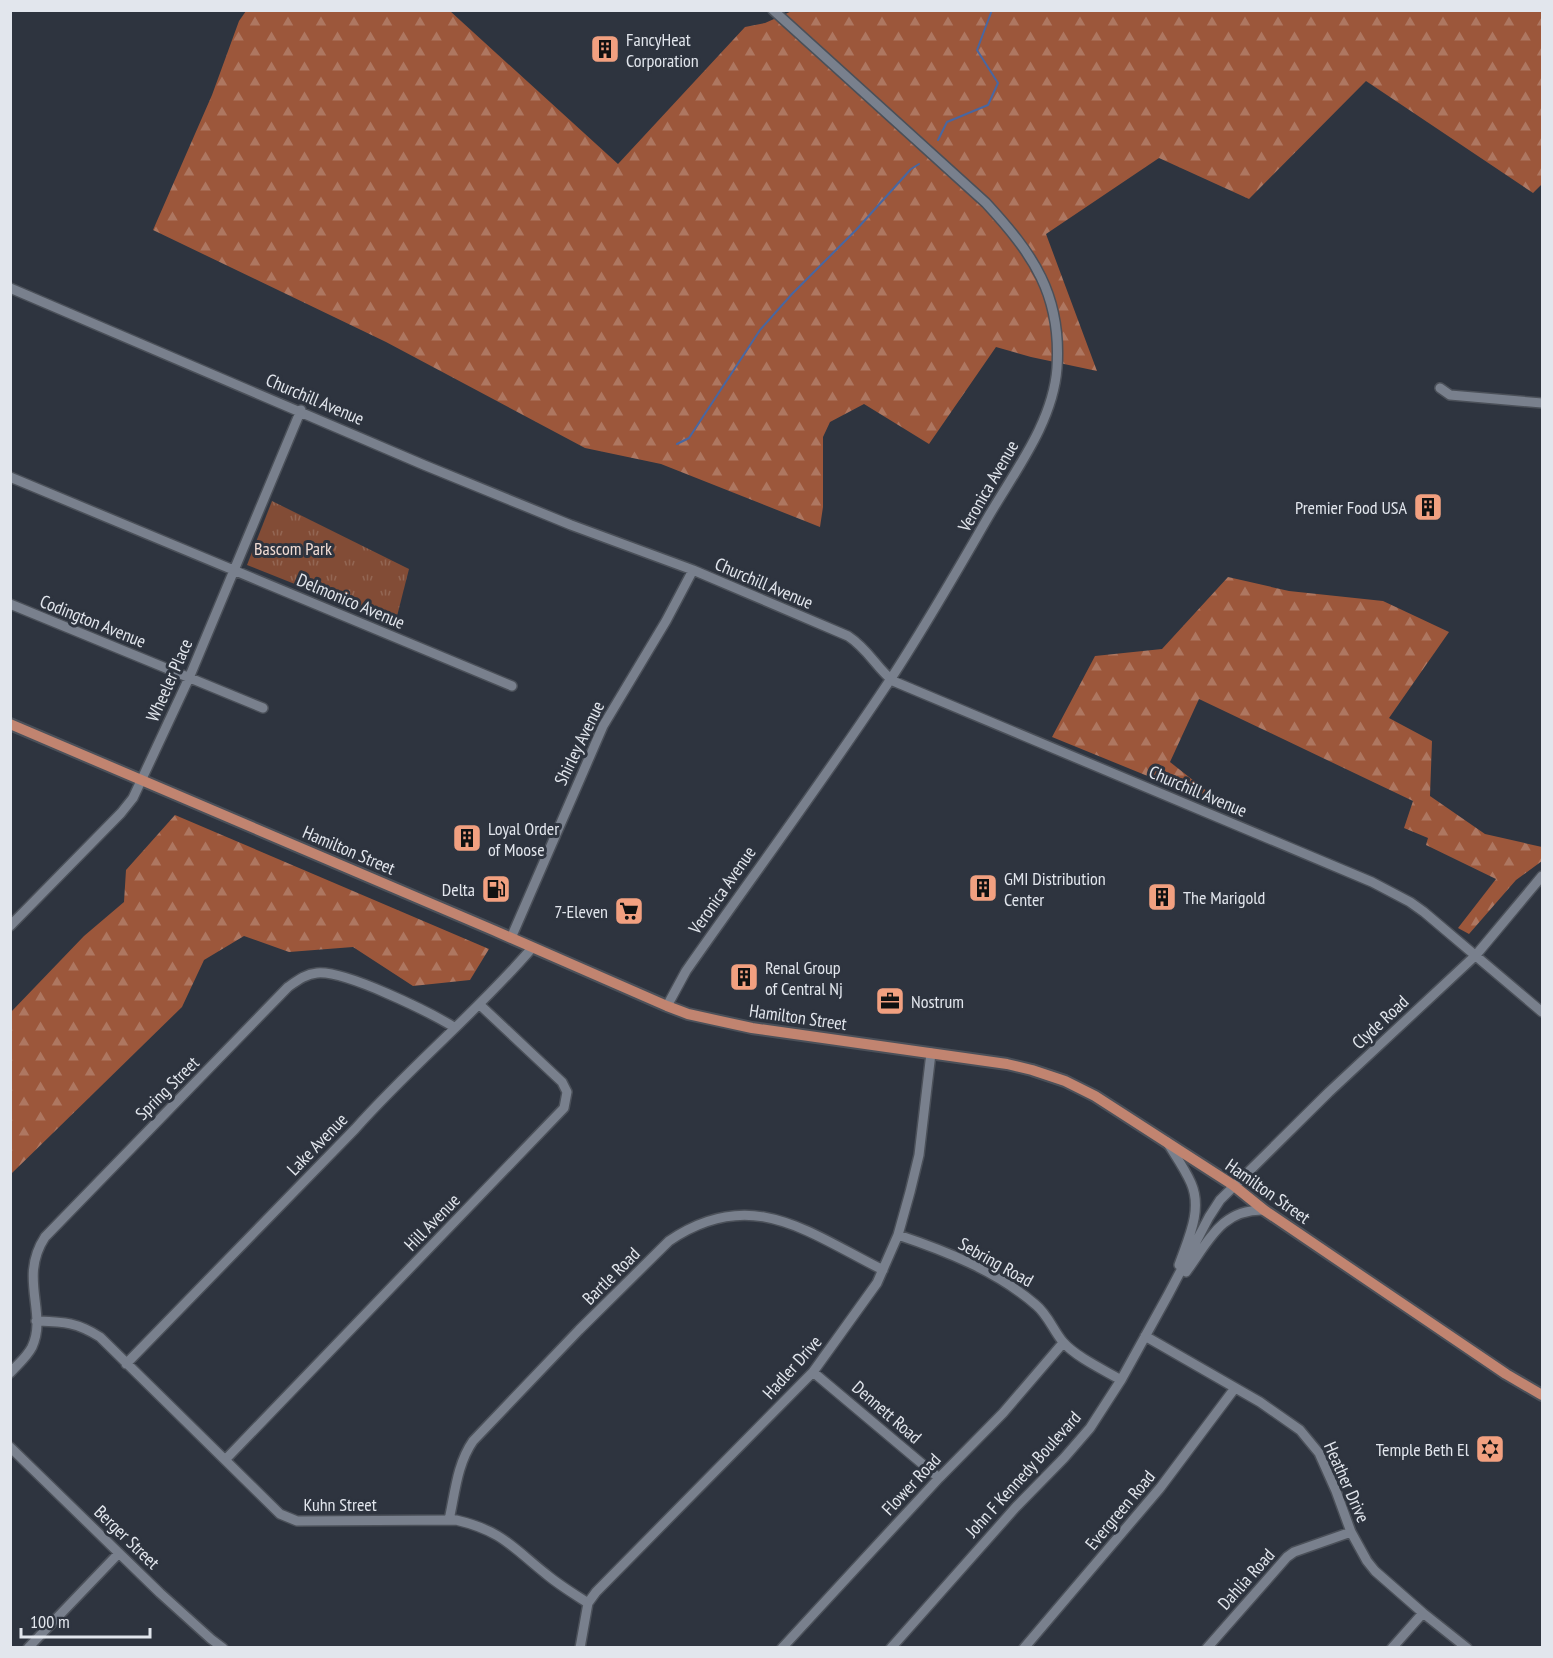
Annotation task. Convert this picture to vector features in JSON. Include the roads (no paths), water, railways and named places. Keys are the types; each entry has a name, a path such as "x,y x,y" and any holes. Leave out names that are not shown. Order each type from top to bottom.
{"main road":[{"name":"Hamilton Street","path":"10,724 667,1006 720,1022 752,1028 1007,1064 1065,1082 1095,1096 1233,1185 1264,1210 1506,1374 1542,1395"}],"street":[{"name":"Veronica Avenue","path":"667,1006 686,971 890,679 953,578 1037,434 1054,388 1058,350 1056,329 1048,292 1031,256 986,203 773,10"},
{"name":"Churchill Avenue","path":"10,288 301,410 424,465 571,525 693,570 848,636 859,644 890,679 1372,882 1424,912 1542,1012"},
{"path":"1440,388 1450,395 1542,403"},
{"name":"Wheeler Place","path":"10,926 133,798 189,678 301,410"},
{"name":"Delmonico Avenue","path":"10,477 512,687"},
{"name":"Shirley Avenue","path":"511,938 603,726 666,621 693,570"},
{"name":"Codington Avenue","path":"10,604 263,708"},
{"name":"Clyde Road","path":"1233,1185 1476,955 1542,876"},
{"name":"Lake Avenue","path":"126,1364 355,1129 387,1093 509,975 532,948"},
{"name":"Spring Street","path":"10,1372 31,1350 35,1338 32,1277 35,1255 45,1237 288,987 303,976 318,973 337,975 370,987 454,1027"},
{"name":"Hill Avenue","path":"225,1460 564,1108 567,1092 561,1082 479,1004"},
{"name":"Hadler Drive","path":"580,1647 588,1604 596,1592 813,1372 857,1313 883,1270 897,1235 919,1155 931,1053"},
{"path":"1167,1142 1191,1183 1196,1200 1193,1221 1168,1296"},
{"name":"John F Kennedy Boulevard","path":"891,1647 1090,1428 1121,1380 1209,1217 1233,1185"},
{"path":"1168,1296 1223,1221 1244,1212 1264,1210"},
{"name":"Bartle Road","path":"449,1520 460,1468 465,1452 473,1441 669,1241 682,1232 698,1224 719,1218 740,1215 766,1216 786,1221 883,1270"},
{"name":"Sebring Road","path":"897,1235 952,1255 1027,1297 1047,1316 1063,1342 1121,1380"},
{"name":"Kuhn Street","path":"36,1322 81,1325 100,1337 280,1514 289,1519 297,1521 449,1520 476,1525 505,1539 547,1575 588,1604"},
{"name":"Heather Drive","path":"1145,1336 1235,1388 1300,1430 1319,1453 1351,1532 1367,1561 1375,1571 1423,1613 1467,1647"},
{"name":"Flower Road","path":"782,1647 836,1592 939,1478 1003,1413 1063,1342"},
{"name":"Dennett Road","path":"813,1372 939,1478"},
{"name":"Evergreen Road","path":"1024,1647 1160,1488 1235,1388"},
{"name":"Berger Street","path":"10,1447 185,1616 223,1647"},
{"name":"Dahlia Road","path":"1207,1647 1287,1557 1294,1552 1351,1532"},
{"path":"28,1647 119,1553"},
{"path":"1392,1647 1423,1613"}],"waterway":[{"path":"938,140 947,122 988,105 998,83 977,50 992,10"},
{"path":"677,444 689,438 760,330 911,169 919,164"}],"place":[{"name":"FancyHeat Corporation","path":"605,49"},
{"name":"Premier Food USA","path":"1428,507"},
{"name":"Loyal Order of Moose","path":"467,838"},
{"name":"GMI Distribution Center","path":"983,888"},
{"name":"Delta","path":"496,889"},
{"name":"The Marigold","path":"1162,897"},
{"name":"7-Eleven","path":"629,911"},
{"name":"Renal Group of Central Nj","path":"744,977"},
{"name":"Nostrum","path":"890,1001"},
{"name":"Temple Beth El","path":"1490,1449"}],"park label":[{"name":"Bascom Park","path":"293,548"}]}
